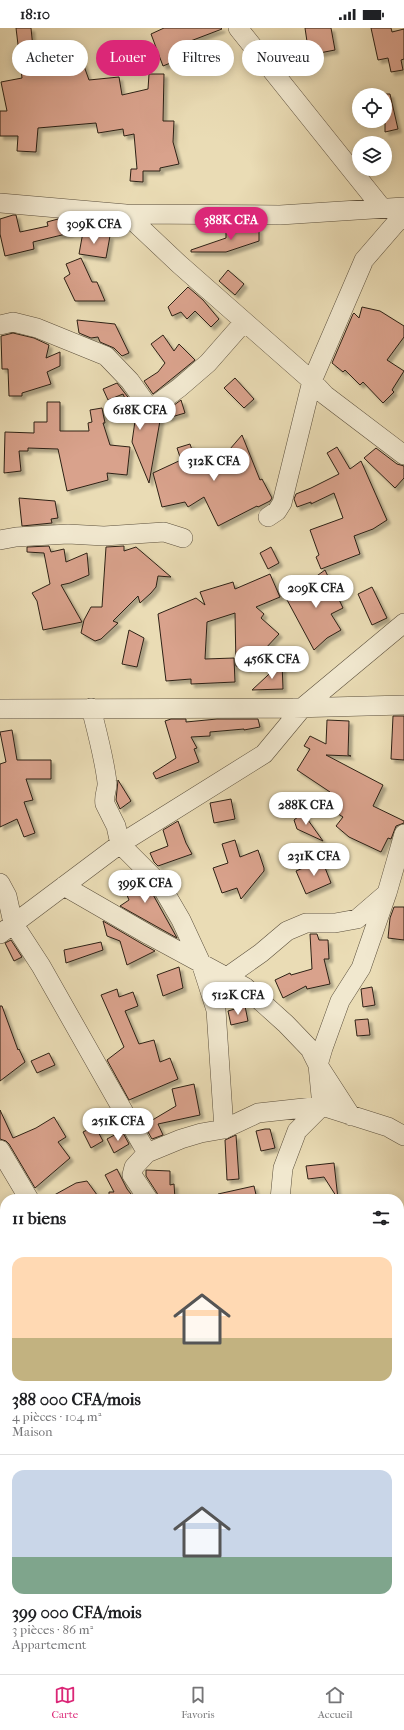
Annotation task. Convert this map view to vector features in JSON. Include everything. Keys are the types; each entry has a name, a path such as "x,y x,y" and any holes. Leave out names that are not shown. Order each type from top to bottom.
{"street":[{"path":"238,28 382,208"},
{"path":"0,203 126,214 280,215 404,206"},
{"path":"126,214 179,264 312,381 325,395 404,456"},
{"path":"268,517 277,511 282,503 312,381 364,260 396,223 404,217"},
{"path":"0,325 13,322 37,328 106,356 130,380 150,409 179,388 208,363 244,322"},
{"path":"0,540 16,537 68,534 104,536 164,532 183,538"},
{"path":"7,929 120,844 264,754 303,707 404,623"},
{"path":"0,709 404,705"},
{"path":"91,708 108,785 104,800 116,826 120,844 160,884 181,920 202,963 216,1010 224,1129"},
{"path":"280,1194 283,1168 298,1131 322,1106 318,1065 340,1002 361,968 387,893 400,869 404,834"},
{"path":"0,883 7,896 7,929 41,966 147,1153"},
{"path":"64,886 149,935 245,987 286,1024 310,1049 318,1065 351,1116"},
{"path":"227,977 261,953 287,931 306,923 336,923 357,919 387,893"},
{"path":"145,1194 132,1175 134,1167 147,1153 181,1139 201,1133 224,1129 258,1113 322,1106 388,1127 404,1136"},
{"path":"0,1150 26,1194"}],"building":[{"path":"16,28 31,28 32,40 17,40"},
{"path":"164,28 222,29 193,40 168,40 168,64 163,66 160,58 160,40 153,40 151,34"},
{"path":"305,28 331,28 335,50 324,52 324,40 307,40"},
{"path":"371,28 391,28 392,32 404,29 404,59 401,60 403,70 391,72 388,58 378,60"},
{"path":"160,74 164,74 163,121 174,121 173,142 179,164 160,168 160,171 143,171 143,182 130,181 131,169 137,169 134,134 124,136 123,129 98,133 96,123 38,128 36,152 17,151 18,136 0,136 0,111 7,111 1,82 22,78 22,76 88,76 89,80 119,77 122,95 148,89 149,76 160,76"},
{"path":"392,103 398,129 385,132 385,128 392,128"},
{"path":"16,215 20,232 48,226 47,222 58,219 67,220 70,233 33,242 34,249 5,256 0,234 0,219"},
{"path":"226,229 259,230 259,241 226,252 191,252 191,250 226,238"},
{"path":"83,232 110,236 106,258 79,254"},
{"path":"81,258 92,282 97,282 105,301 75,301 64,278 70,274 66,264"},
{"path":"228,270 244,284 235,295 219,281"},
{"path":"188,287 203,300 219,319 211,327 195,311 187,319 181,312 172,316 168,307"},
{"path":"362,307 380,311 404,326 404,337 387,360 404,371 392,390 394,392 383,403 363,382 360,385 345,370 343,372 332,363 353,314 354,313 359,318"},
{"path":"77,320 115,324 129,353 122,356 114,348 100,342 98,337 91,338 79,333"},
{"path":"13,333 34,338 49,345 46,358 60,352 60,366 47,372 51,384 22,393 22,396 9,396 8,369 2,369 1,336"},
{"path":"163,335 174,351 179,344 195,360 153,394 144,381 158,372 165,363 151,344"},
{"path":"235,378 254,399 244,408 224,388"},
{"path":"117,383 145,419 151,420 161,415 149,483 132,442 135,421 123,394 108,400 103,389"},
{"path":"181,400 185,413 168,418 166,411"},
{"path":"47,402 60,402 60,431 89,431 88,423 92,422 90,410 102,408 105,423 103,423 110,445 130,447 127,475 107,473 108,480 67,491 58,449 28,448 28,451 19,451 21,471 4,473 5,432 34,433 34,422 47,422"},
{"path":"242,435 260,480 262,479 272,498 270,501 218,526 204,497 188,507 185,502 162,507 153,473 181,460 177,448 190,444 196,461 230,449"},
{"path":"337,447 350,469 361,461 387,520 373,529 354,536 360,554 321,569 316,557 319,555 310,530 343,518 334,493 311,504 311,502 297,507 294,499 296,494 339,474 327,453"},
{"path":"376,448 397,464 404,466 404,478 395,488 364,458"},
{"path":"19,498 55,501 58,518 51,519 52,523 22,526"},
{"path":"49,546 51,552 64,549 66,562 87,553 89,575 61,585 82,622 43,630 37,601 32,593 50,584 44,553 27,552 27,547"},
{"path":"124,546 124,551 136,547 171,577 158,576 156,587 151,593 140,603 138,596 113,621 118,623 101,639 95,641 81,633 84,620 91,607 102,607 106,547"},
{"path":"271,547 279,563 268,569 260,553"},
{"path":"325,570 343,608 331,614 341,630 327,638 314,650 286,598"},
{"path":"270,574 280,597 256,607 264,614 261,618 279,634 247,668 236,666 235,613 207,622 205,659 234,658 235,682 191,684 191,679 166,681 158,614 196,598 205,605 200,592 233,582 235,589"},
{"path":"372,587 387,618 372,625 358,594"},
{"path":"129,630 144,638 137,667 122,664"},
{"path":"282,662 283,689 252,690"},
{"path":"393,716 404,716 404,760 391,759"},
{"path":"171,719 186,719 186,722 217,719 258,719 260,727 244,730 210,732 210,736 191,737 197,748 194,749 199,762 156,779 153,773 176,758 165,721"},
{"path":"327,720 349,721 348,755 351,756 326,755 383,785 373,806 404,821 404,823 396,826 391,839 388,838 381,852 349,837 336,826 343,817 323,804 330,792 297,770 310,749 304,746 310,736 326,744"},
{"path":"12,730 17,760 51,760 51,779 26,779 33,800 24,802 35,833 24,837 17,819 0,827 0,764 6,762 0,732"},
{"path":"118,780 131,801 120,809 116,800"},
{"path":"231,799 235,819 214,823 210,803"},
{"path":"303,813 323,841 297,829 294,820"},
{"path":"178,821 186,843 192,854 158,866 154,862 150,853 168,846 163,830"},
{"path":"235,840 240,857 258,850 264,868 264,871 241,899 237,888 222,893 213,868 228,863 222,844"},
{"path":"322,860 331,883 306,894 296,871"},
{"path":"135,875 151,891 177,938 120,906 129,900 121,881"},
{"path":"394,907 404,907 404,940 388,938 390,918"},
{"path":"103,921 155,951 127,965 120,941 107,936"},
{"path":"310,934 317,934 319,940 328,940 329,959 324,959 330,984 307,989 306,986 283,998 275,980 290,973 291,975 312,969"},
{"path":"11,940 22,957 14,961 5,943"},
{"path":"101,942 103,950 66,963 64,950"},
{"path":"179,967 183,988 163,996 157,975"},
{"path":"372,987 375,1005 363,1007 361,989"},
{"path":"117,989 119,997 133,992 138,1006 125,1011 139,1044 154,1040 160,1062 170,1058 178,1079 129,1100 107,1060 124,1047 101,995"},
{"path":"0,1006 2,1006 18,1050 19,1049 25,1062 0,1081"},
{"path":"245,1006 248,1021 231,1025 228,1011"},
{"path":"368,1019 370,1035 357,1036 355,1020"},
{"path":"49,1053 55,1065 37,1073 31,1061"},
{"path":"194,1084 200,1115 158,1124 163,1135 152,1139 144,1125 176,1106 172,1089"},
{"path":"0,1110 13,1138 36,1128 54,1117 66,1137 58,1142 70,1158 35,1188 9,1144 0,1139"},
{"path":"95,1126 103,1141 91,1148 83,1132"},
{"path":"270,1129 275,1148 261,1151 256,1131"},
{"path":"122,1131 129,1144 114,1153 107,1139"},
{"path":"236,1135 239,1179 227,1180 225,1140"},
{"path":"334,1163 337,1194 335,1194 324,1177 308,1179 306,1166"},
{"path":"117,1169 131,1194 109,1194 109,1192 114,1192 105,1175"},
{"path":"146,1170 170,1171 170,1185 174,1184 175,1194 157,1194 146,1176"},
{"path":"87,1181 96,1194 56,1194 76,1183"},
{"path":"254,1186 256,1194 218,1194"}]}
